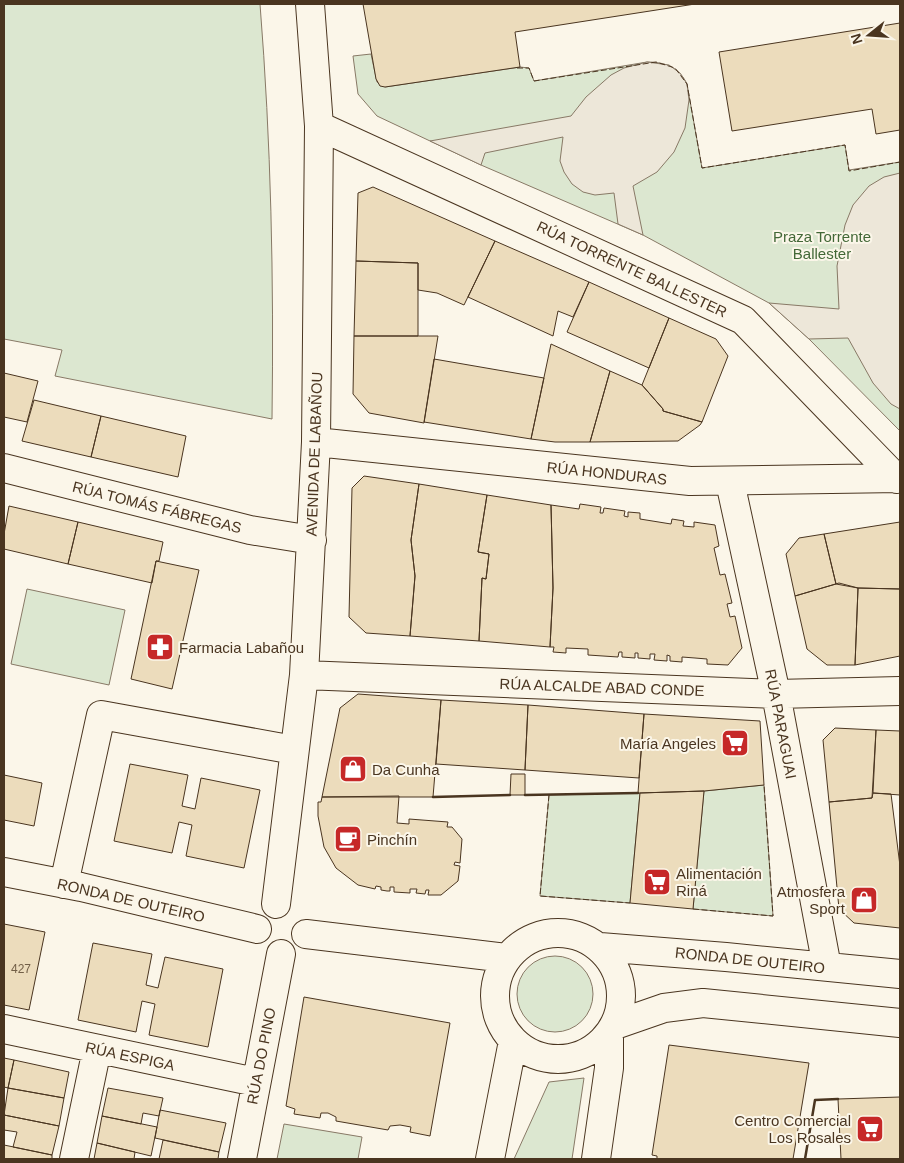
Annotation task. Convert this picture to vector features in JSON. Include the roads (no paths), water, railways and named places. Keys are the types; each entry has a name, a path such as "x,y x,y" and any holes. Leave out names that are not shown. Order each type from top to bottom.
{"street":[{"name":"AVENIDA DE LABAÑOU","path":"276,904 304,675 316,442 319,126 310,4"},
{"name":"RÚA TORRENTE BALLESTER","path":"319,126 743,320 899,479"},
{"name":"RÚA HONDURAS","path":"316,442 690,481 899,479"},
{"name":"RÚA TOMÁS FÁBREGAS","path":"4,468 250,530 312,540"},
{"name":"RÚA PARAGUAI","path":"730,482 776,694 828,967"},
{"name":"RÚA ALCALDE ABAD CONDE","path":"304,675 776,694 900,691"},
{"path":"64,884 101,715 294,750"},
{"name":"RONDA DE OUTEIRO","path":"4,872 257,929"},
{"path":"276,904 291,904 302,913 306,920 306,934 298,949 281,954 267,948 262,943 257,929 260,916 270,906 276,904"},
{"name":"RONDA DE OUTEIRO","path":"600,948 613,964 620,984 622,1005 612,1030 596,1047 580,1056 563,1060 545,1058 528,1052 513,1041 502,1027 496,1010 494,992 498,975 506,958 521,944 540,934 561,932 575,935 600,948 900,974"},
{"path":"306,934 506,958"},
{"name":"RÚA DO PINO","path":"242,1159 281,954"},
{"name":"RONDA DE OUTEIRO","path":"612,1030 664,1008 703,1003 900,1023"},
{"name":"RÚA ESPIGA","path":"4,1029 256,1082"},
{"path":"596,1159 609,1068 612,1030"},
{"path":"490,1159 513,1041"},
{"path":"74,1159 97,1049"}],"place":[{"name":"Farmacia Labañou","path":"160,647"},
{"name":"María Angeles","path":"735,743"},
{"name":"Da Cunha","path":"353,769"},
{"name":"Pinchín","path":"348,839"},
{"name":"Alimentación Riná","path":"657,882"},
{"name":"Atmosfera Sport","path":"864,900"},
{"name":"Centro Comercial Los Rosales","path":"870,1129"}],"park label":[{"name":"Praza Torrente Ballester","path":"822,244"}]}
